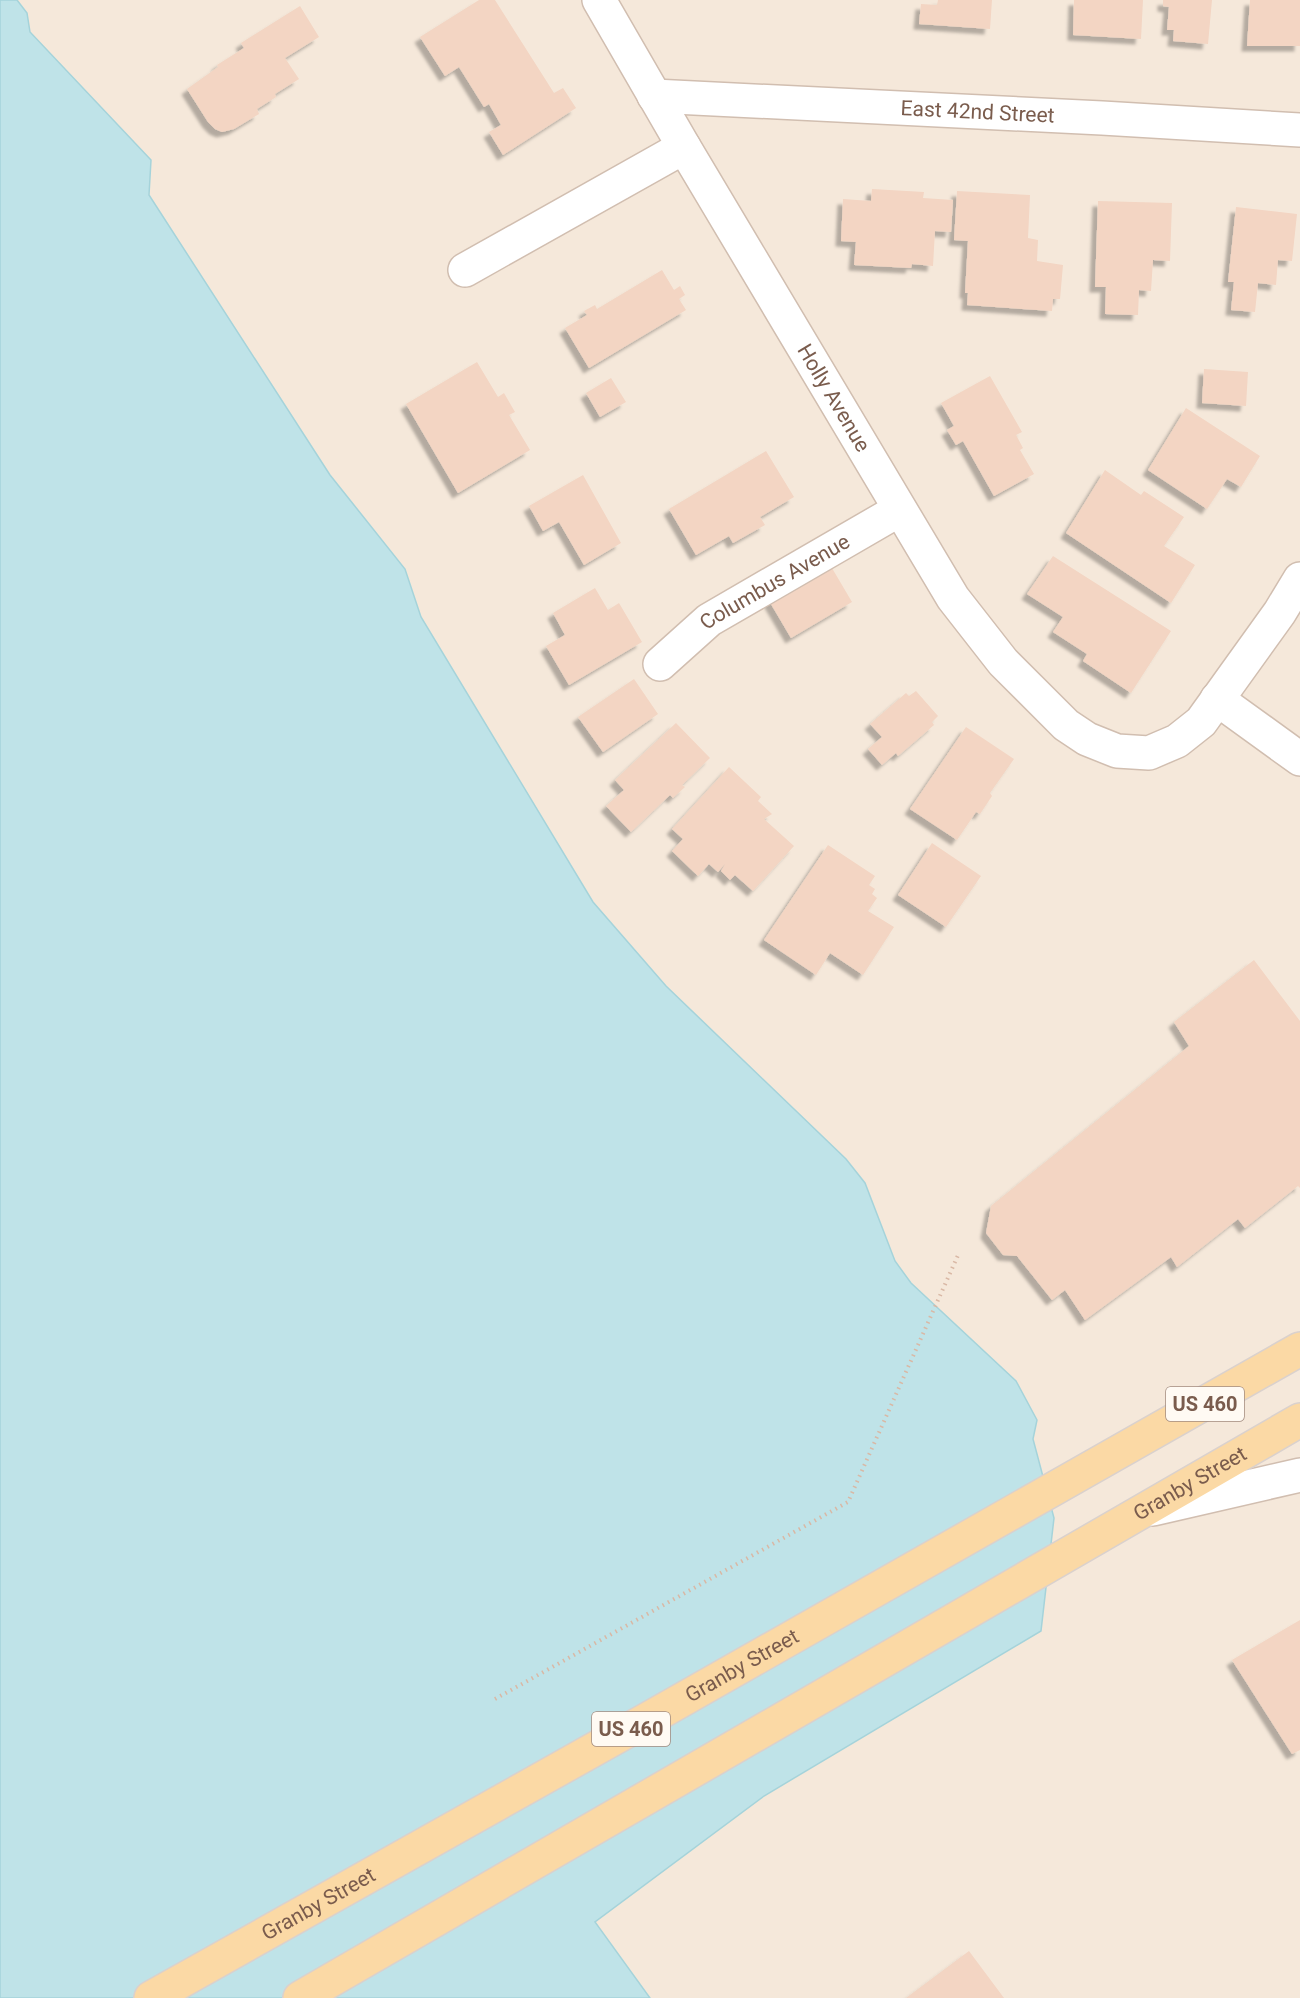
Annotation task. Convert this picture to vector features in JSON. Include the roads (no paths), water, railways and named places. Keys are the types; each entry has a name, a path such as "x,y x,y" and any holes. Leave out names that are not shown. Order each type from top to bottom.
{"main road":[{"name":"Granby Street","path":"151,1998 1300,1349"},
{"name":"Granby Street","path":"300,1998 1300,1420"}],"street":[{"name":"Holly Avenue","path":"599,0 899,510 953,598 1003,663 1066,725 1087,740 1117,751 1149,753 1178,741 1202,722 1218,699"},
{"name":"East 42nd Street","path":"654,96 1300,130"},
{"path":"465,270 684,147"},
{"name":"Columbus Avenue","path":"660,664 708,620 899,510"},
{"path":"1300,579 1280,612 1218,699 1300,759"},
{"path":"1140,1512 1300,1474"}],"water":[{"path":"0,0 17,0 27,13 30,32 151,160 149,195 330,475 405,569 421,617 593,902 666,986 846,1159 865,1183 895,1261 911,1283 1016,1381 1037,1420 1033,1439 1054,1518 1041,1631 764,1796 595,1922 650,1998 0,1998"}]}
